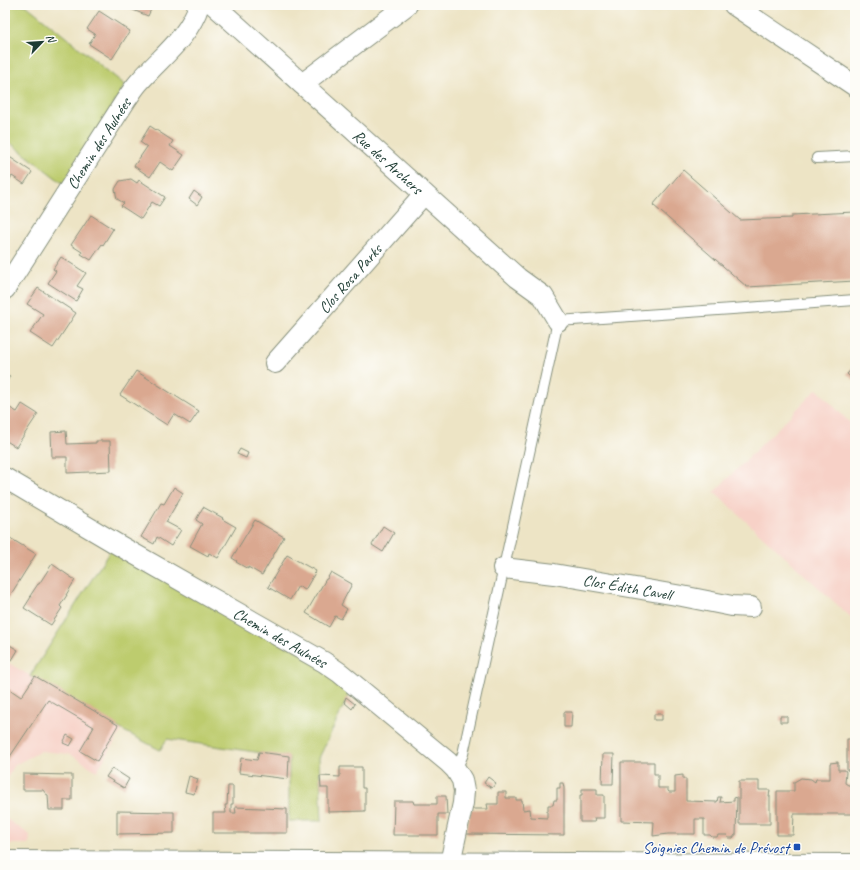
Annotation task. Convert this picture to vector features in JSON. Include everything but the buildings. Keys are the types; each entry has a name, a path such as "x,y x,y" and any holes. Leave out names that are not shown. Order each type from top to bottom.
{"main road":[{"path":"5,862 855,865"}],"street":[{"name":"Chemin des Aulnées","path":"5,289 126,100 140,81 183,36 196,16 199,5"},
{"name":"Rue des Archers","path":"214,5 518,278 543,296 558,321"},
{"path":"302,84 407,5"},
{"path":"734,5 855,86"},
{"name":"Clos Rosa Parks","path":"275,364 424,194"},
{"name":"Chemin des Aulnées","path":"5,478 115,543 324,662 340,673 448,762 456,770 462,780 464,791 463,803 450,863"},
{"name":"Clos Édith Cavell","path":"503,568 554,574 732,606 751,607"}],"lane":[{"path":"817,158 855,156"},
{"path":"456,770 463,754 558,321 855,300"}],"shaded area":[{"path":"817,389 855,428 855,621 714,492"},
{"path":"5,661 122,730 97,771 70,754 41,751 15,765 5,781"},
{"path":"5,818 30,835 29,844 5,844"}],"green space":[{"path":"5,5 26,5 125,85 65,185 5,139"},
{"path":"115,543 356,686 346,701 319,758 322,821 289,821 289,757 167,739 160,750 122,730 30,676"}],"place":[{"name":"Soignies Chemin de Prévost","path":"797,847"}]}
